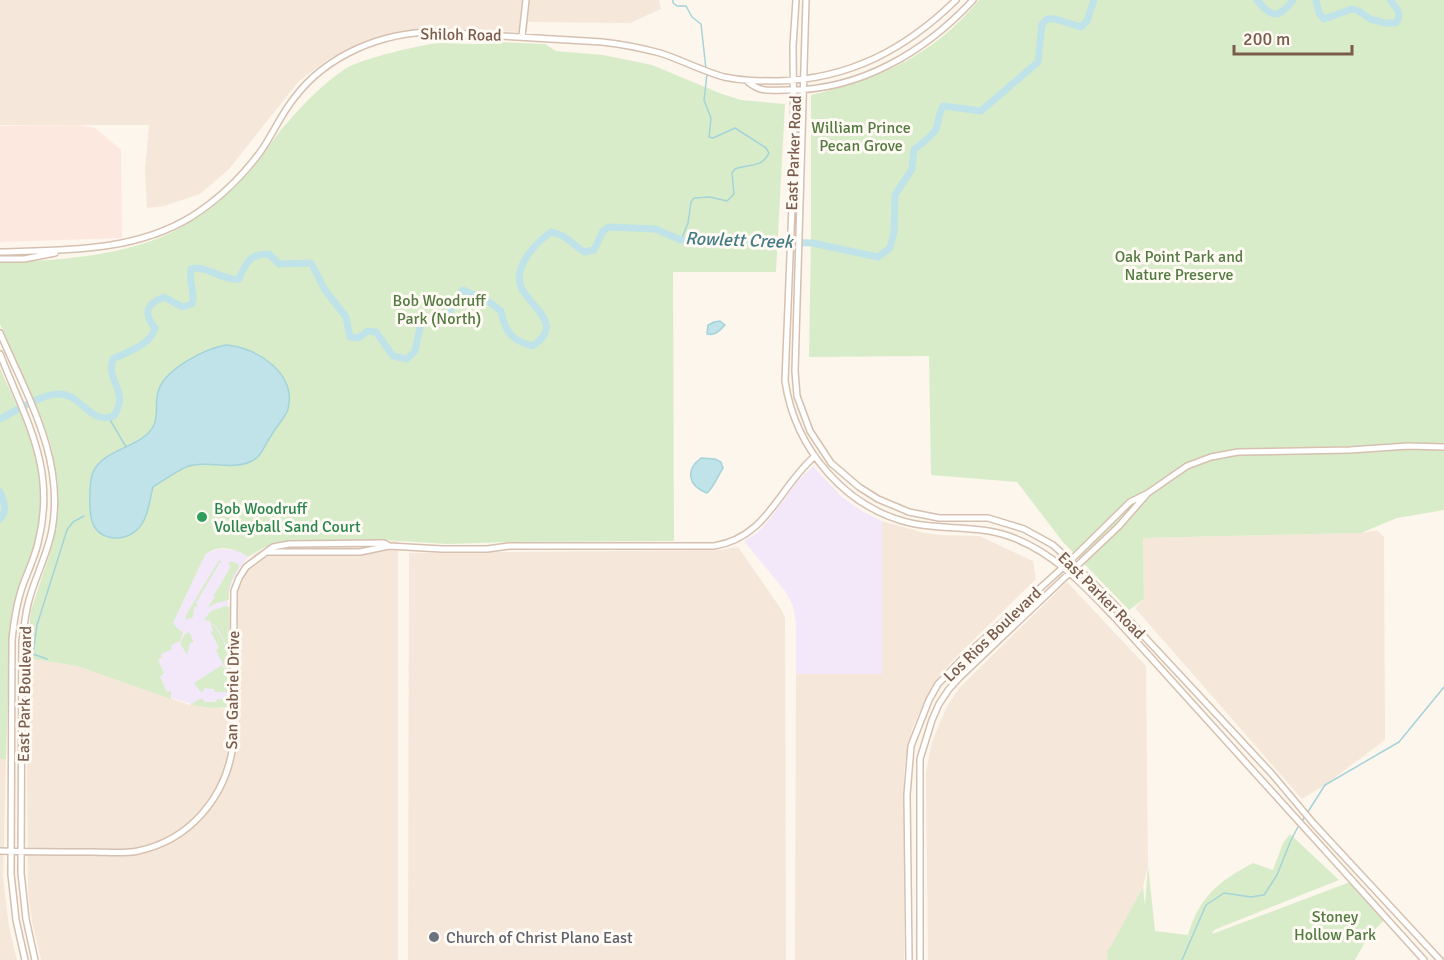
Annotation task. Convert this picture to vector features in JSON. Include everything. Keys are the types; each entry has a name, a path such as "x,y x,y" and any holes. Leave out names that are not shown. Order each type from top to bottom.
{"main road":[{"path":"522,36 526,0"},
{"name":"East Parker Road","path":"796,0 793,31 795,90 793,180 785,364 786,387 791,410 801,436 814,457 839,484 873,508 897,519 926,526 986,530 1011,536 1040,550 1064,566 1192,703 1424,960"},
{"name":"East Parker Road","path":"806,0 794,364 800,407 822,451 849,480 870,495 890,505 909,512 939,518 988,518 1002,521 1044,539 1076,566 1200,696 1440,960"},
{"name":"Shiloh Road","path":"0,252 95,248 146,236 174,226 206,207 237,180 260,152 294,98 323,68 355,49 377,41 425,32 610,43 661,54 706,71 746,81 804,80 856,67 894,49 937,19 956,0"},
{"name":"Shiloh Road","path":"746,81 759,90 804,90 861,77 902,58 939,33 973,0"},
{"name":"Shiloh Road","path":"0,259 24,259 72,250"},
{"name":"East Park Boulevard","path":"0,333 38,420 52,466 54,505 48,548 28,604 22,641 21,873 25,912 35,960"},
{"name":"East Park Boulevard","path":"0,354 39,449 43,468 44,506 38,544 24,583 14,624 12,658 14,905 25,960"},
{"path":"785,364 794,364"},
{"path":"791,410 800,407"},
{"name":"Los Rios Boulevard","path":"909,960 908,780 911,746 922,716 938,684 957,665 1125,507 1187,466 1223,454 1277,450 1444,447"},
{"name":"San Gabriel Drive","path":"0,851 137,851 165,842 190,826 204,812 222,786 231,760 234,591 246,567 256,558 268,552 360,552 389,546 471,549 509,546 714,546 738,540 754,528 803,467 822,451"},
{"name":"Los Rios Boulevard","path":"920,960 920,759 932,720 949,689 1119,526 1148,493"},
{"path":"1192,703 1200,696"}],"shaded area":[{"path":"0,0 659,0 661,9 630,23 528,22 527,32 420,29 379,37 330,58 299,81 229,169 200,194 164,206 147,208 145,170 149,125 0,125"},
{"path":"77,125 95,128 121,150 122,238 0,242 0,126"},
{"path":"813,466 842,497 882,521 882,674 796,674 796,623 793,606 785,591 744,541 757,533 769,520 797,482"},
{"path":"882,521 925,533 979,536 1033,561 1036,579 939,676 912,729 904,777 904,960 795,960 796,674 881,674"},
{"path":"1377,530 1384,537 1385,740 1325,785 1302,799 1135,608 1144,599 1143,538 1361,533"},
{"path":"398,541 398,960 41,960 28,892 26,658 77,666 190,705 228,709 229,607 233,583 247,561 256,553 275,543"},
{"path":"738,547 785,618 786,960 408,960 409,553 719,550"},
{"path":"219,549 239,550 248,557 232,582 228,598 228,708 195,705 146,690 157,657 205,555"},
{"path":"1067,582 1146,666 1148,865 1143,887 1107,960 928,960 926,772 932,742 946,708 960,687"},
{"path":"0,759 6,759 3,877 9,927 17,960 0,960"}],"green space":[{"name":"Oak Point Park and Nature Preserve","path":"979,0 1444,0 1444,510 1397,518 1361,533 1143,538 1144,599 1129,610 1063,542 1017,482 931,475 929,356 809,357 811,95 859,82 903,63 943,36"},
{"name":"Bob Woodruff Park (North)","path":"441,43 545,44 556,51 603,55 652,65 741,100 785,104 776,272 673,272 674,541 447,544 384,540 286,542 263,548 248,557 227,548 215,549 205,555 173,623 183,632 180,641 171,645 172,649 161,654 162,657 158,660 164,673 160,677 167,692 171,691 171,699 77,666 26,658 31,610 55,531 58,484 50,442 0,324 0,262 94,255 140,245 162,237 193,220 234,187 301,108 345,69 377,57 420,46"},
{"path":"0,368 35,453 41,496 40,519 35,545 10,630 6,759 0,759"},
{"path":"219,560 223,563 220,562 196,603 198,606 194,607 193,617 189,619 188,617 186,620 186,615"},
{"path":"231,561 239,567 231,582 229,600 207,608 231,566 228,564"},
{"path":"229,607 229,653 220,632 211,623 226,648 229,676 216,650 219,648 211,632 213,631 210,621 204,620 211,611"},
{"path":"189,632 194,642 190,643 187,655 180,643 185,634"},
{"path":"222,665 229,677 227,692 215,692 214,689 204,688 203,692 200,691 194,683"},
{"path":"200,699 204,702 216,702 217,699 227,699 229,707 190,705"},
{"name":"Stoney Hollow Park","path":"1290,834 1339,880 1214,930 1212,934 1350,882 1384,920 1368,937 1355,960 1107,960 1108,953 1106,952 1143,887 1145,906 1148,865 1155,931 1188,935 1204,900 1220,884 1253,863 1273,870 1283,843"}],"water":[{"path":"720,321 725,325 715,333 707,334 708,325"},
{"path":"226,345 250,351 272,364 280,373 289,396 285,416 261,453 252,461 237,465 196,464 185,467 153,487 145,518 139,528 119,538 105,536 94,526 91,515 91,483 93,472 98,464 149,432 155,421 159,389 170,374 198,355"},
{"path":"701,458 715,459 721,462 723,468 707,493 696,486 691,477 693,468"}],"waterway":[{"path":"673,0 677,6 686,6 692,17 701,24 706,69"},
{"name":"Rowlett Creek","path":"0,419 38,399 53,394 68,396 99,416 106,418 114,416 118,407 119,392 112,374 113,359 138,347 153,334 155,328 148,313 150,306 164,297 182,307 192,304 191,269 203,269 227,278 239,279 249,260 262,254 269,254 279,264 311,263 325,290 346,317 350,337 358,338 368,331 376,332 393,356 407,359 415,351 421,323 446,319 456,298 463,290 489,302 501,311 511,335 533,346 542,338 546,330 546,323 521,287 520,271 527,256 551,232 557,233 585,252 594,250 603,231 609,227 655,229 681,240 812,243 878,257 890,248 894,232 895,195 912,169 914,150 934,132 943,106 981,111 1038,62 1042,24 1047,19 1055,19 1081,27 1087,21 1094,0"},
{"name":"Rowlett Creek","path":"1257,0 1267,11 1275,14 1284,10 1293,0"},
{"name":"Rowlett Creek","path":"1316,0 1319,13 1324,19 1352,9 1370,19 1396,23 1399,13 1390,0"},
{"path":"681,240 694,198 710,197 727,201 734,194 732,173 735,169 759,164 769,153 766,148 735,128 713,138 709,137 711,118 704,100 707,74"},
{"path":"109,418 126,447"},
{"name":"Rowlett Creek","path":"0,492 5,509 0,519"},
{"path":"47,659 33,654 37,625 67,530 73,522 84,516"},
{"path":"1302,821 1325,785 1399,742 1444,687"},
{"path":"1182,960 1206,905 1224,893 1251,897 1264,895 1277,875 1299,825"}],"place":[{"name":"Bob Woodruff Volleyball Sand Court","path":"202,517"},
{"name":"Church of Christ Plano East","path":"434,937"}],"park label":[{"name":"William Prince Pecan Grove","path":"861,136"}]}
